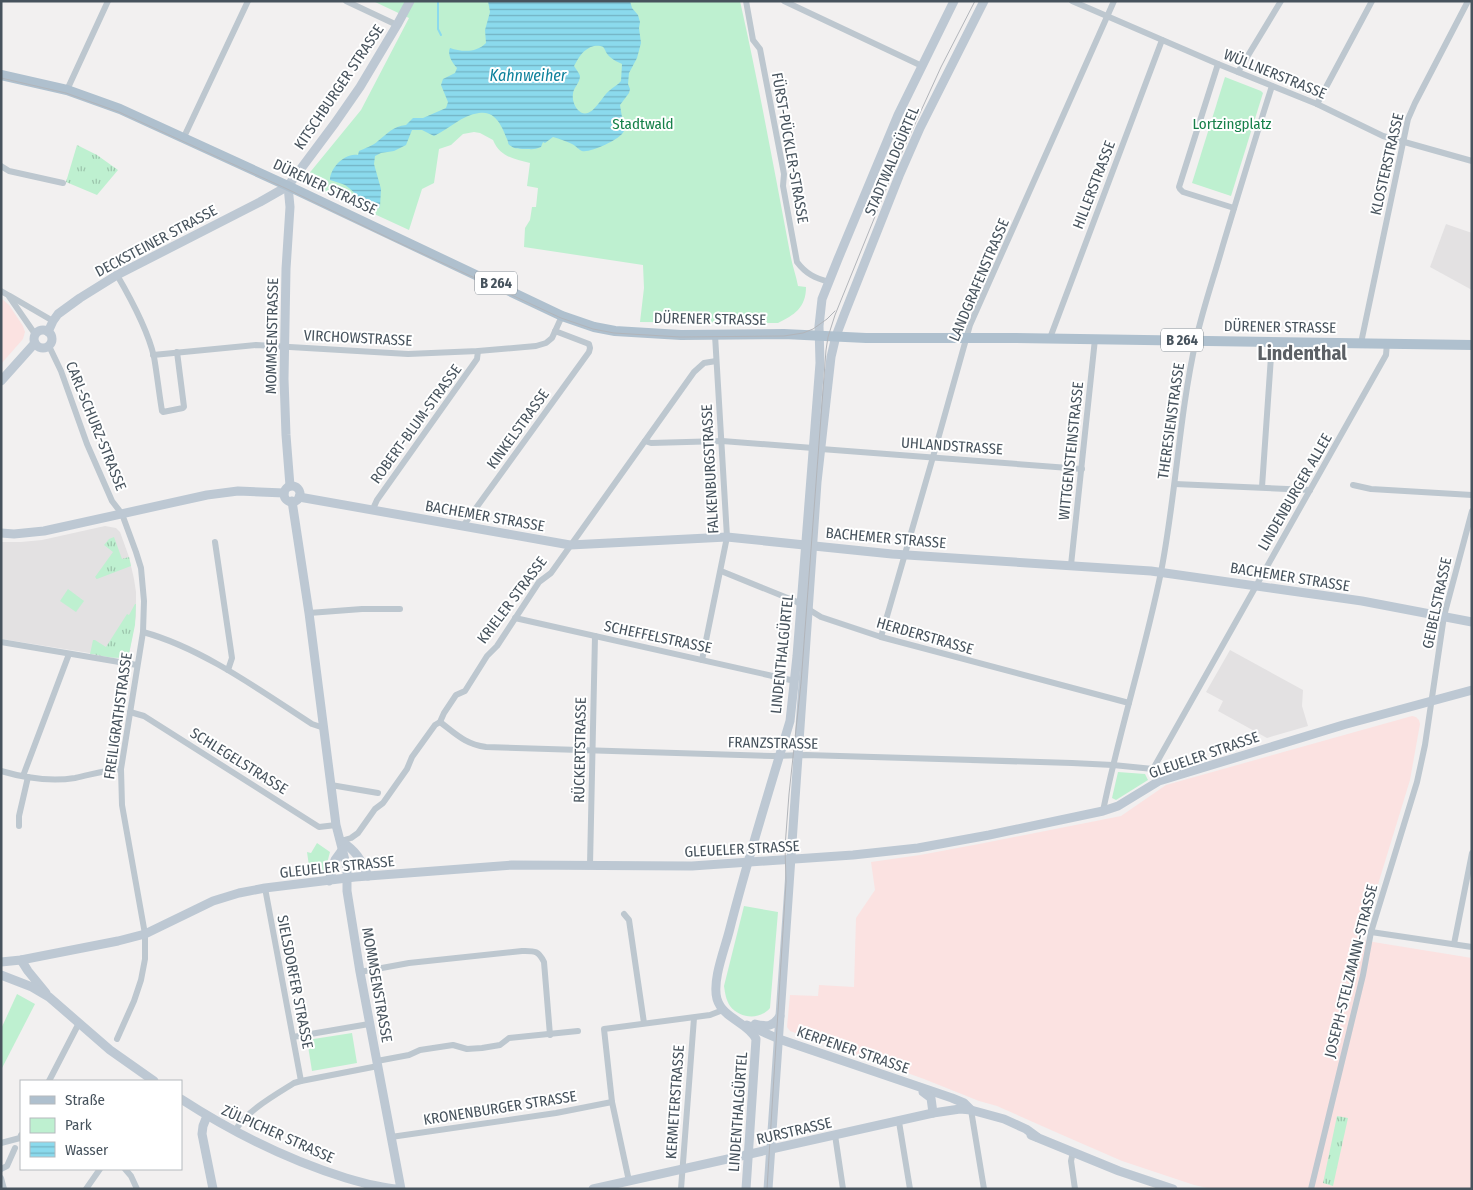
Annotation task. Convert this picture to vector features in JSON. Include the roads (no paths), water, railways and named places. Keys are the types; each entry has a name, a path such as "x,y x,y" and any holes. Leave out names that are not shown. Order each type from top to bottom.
{"main road":[{"name":"DÜRENER STRASSE","path":"1,74 67,90 120,109 288,186 562,316 594,327 615,331 715,335 784,334 917,338 1050,338 1472,345"}],"street":[{"path":"67,90 108,1"},
{"path":"183,139 248,1"},
{"path":"346,1 397,25"},
{"name":"KITSCHBURGER STRASSE","path":"288,186 360,87 410,1"},
{"name":"FÜRST-PÜCKLER-STRASSE","path":"746,1 753,40 760,49 778,140 784,174 783,186 797,262 811,276 829,282"},
{"path":"784,1 922,66"},
{"name":"STADTWALDGÜRTEL","path":"820,336 821,303 829,282 898,115 954,1"},
{"name":"STADTWALDGÜRTEL","path":"836,336 892,193 917,136 984,1"},
{"name":"WÜLLNERSTRASSE","path":"1072,1 1317,104 1383,136 1472,161"},
{"name":"LANDGRAFENSTRASSE","path":"881,637 934,457 970,325 1114,1"},
{"path":"1238,72 1281,1"},
{"path":"1317,104 1372,1"},
{"name":"KLOSTERSTRASSE","path":"1361,343 1408,119 1468,1"},
{"name":"HILLERSTRASSE","path":"1050,338 1162,40"},
{"path":"1218,64 1179,187 1183,192 1234,208"},
{"name":"THERESIENSTRASSE","path":"1103,811 1161,572 1175,484 1182,418 1196,340 1272,86"},
{"path":"1,166 9,171 64,183"},
{"name":"DECKSTEINER STRASSE","path":"48,332 58,314 117,275 288,186"},
{"name":"MOMMSENSTRASSE","path":"288,186 290,207 284,346 286,435 290,486"},
{"path":"117,275 133,305 153,355 162,411 164,412 184,407 177,352"},
{"path":"1,291 53,321"},
{"path":"1,381 35,339 39,330 48,332 52,338 49,346 39,348 35,339 8,295"},
{"path":"556,331 562,316"},
{"name":"VIRCHOWSTRASSE","path":"153,355 256,345 408,354 478,351 536,346 546,343 556,331"},
{"name":"KINKELSTRASSE","path":"464,526 589,352 589,344 556,331"},
{"name":"FALKENBURGSTRASSE","path":"702,660 727,537 715,335"},
{"name":"LINDENTHALGÜRTEL","path":"746,1189 757,1043 752,1032 723,1010 718,1002 716,992 718,975 790,721 817,482 820,336"},
{"name":"LINDENTHALGÜRTEL","path":"817,449 836,336"},
{"name":"WITTGENSTEINSTRASSE","path":"1071,565 1095,339"},
{"path":"1262,487 1272,342"},
{"name":"LINDENBURGER ALLEE","path":"1153,770 1386,355 1387,343"},
{"name":"CARL-SCHURZ-STRASSE","path":"49,346 61,371 87,444 112,501 122,514"},
{"name":"ROBERT-BLUM-STRASSE","path":"372,511 376,500 477,359 478,351"},
{"name":"KRIELER STRASSE","path":"342,845 358,833 375,809 383,803 407,769 412,757 435,725 440,722 456,695 465,691 539,582 550,573 694,372 704,363 716,361"},
{"name":"UHLANDSTRASSE","path":"645,441 651,443 722,441 1082,469"},
{"path":"1175,484 1310,490"},
{"path":"1353,485 1371,489 1472,495"},
{"path":"290,486 295,486 299,490 296,499 285,498 286,488 290,486"},
{"path":"1,533 14,534 44,531 207,495 238,491 284,493"},
{"name":"MOMMSENSTRASSE","path":"296,499 308,613 336,825 347,868 347,891 360,972 400,1189"},
{"name":"BACHEMER STRASSE","path":"296,499 570,545 727,537 892,554 1161,572 1362,601 1472,622"},
{"name":"GEIBELSTRASSE","path":"1431,701 1444,616 1472,511"},
{"name":"FREILIGRATHSTRASSE","path":"117,1038 134,1001 145,959 145,934 122,805 121,769 143,632 144,601 136,552 122,514"},
{"path":"215,542 232,658 228,670"},
{"name":"HERDERSTRASSE","path":"721,571 804,606 821,616 881,637 1129,703"},
{"name":"LINDENTHALGÜRTEL","path":"768,1189 792,860 804,606"},
{"path":"308,613 362,609 400,609"},
{"name":"SCHEFFELSTRASSE","path":"515,618 795,681"},
{"path":"143,632 186,649 228,670 312,724 324,728"},
{"name":"RÜCKERTSTRASSE","path":"590,865 595,636"},
{"path":"1,642 137,664"},
{"path":"19,826 26,777 69,654"},
{"name":"GLEUELER STRASSE","path":"1,962 21,960 145,934 213,902 239,893 265,888 346,878 512,865 692,866 792,860 918,848 1103,811 1118,806 1159,781 1334,728 1472,690"},
{"name":"JOSEPH-STELZMANN-STRASSE","path":"1311,1189 1355,1008 1371,932 1417,782 1425,745 1431,701"},
{"name":"SCHLEGELSTRASSE","path":"130,712 144,716 320,827 336,825"},
{"name":"FRANZSTRASSE","path":"440,722 474,745 798,756 1072,762 1153,770"},
{"path":"1,771 26,777 63,779 121,769"},
{"path":"1153,770 1159,781"},
{"path":"330,785 378,793"},
{"path":"329,881 342,845 352,848 362,862 368,876"},
{"path":"1454,944 1472,853"},
{"name":"SIELSDORFER STRASSE","path":"265,888 301,1081"},
{"path":"624,914 629,920 644,1023"},
{"path":"1371,932 1472,947"},
{"path":"360,972 409,963 535,951 544,962 550,1034"},
{"path":"21,960 49,997 110,1050 153,1080"},
{"path":"1,975 33,988 49,997"},
{"path":"629,1181 612,1102 604,1029 694,1018 723,1010"},
{"name":"LINDENTHALGÜRTEL","path":"733,1018 764,1026 776,1023 781,1016"},
{"name":"KERMETERSTRASSE","path":"681,1189 694,1018"},
{"name":"LINDENTHALGÜRTEL","path":"733,1018 779,1039"},
{"path":"49,1080 79,1023"},
{"path":"293,1037 369,1024"},
{"path":"236,1131 251,1112 283,1090 301,1081 377,1064 420,1050 453,1045 474,1049 500,1045 509,1038 578,1031"},
{"name":"KERPENER STRASSE","path":"779,1039 964,1103 971,1110 1008,1120 1037,1137 1073,1152 1120,1171 1173,1189"},
{"name":"KERPENER STRASSE","path":"917,1087 931,1098 933,1113"},
{"name":"ZÜLPICHER STRASSE","path":"182,1100 207,1116 276,1152 319,1170 359,1182 400,1189"},
{"name":"KRONENBURGER STRASSE","path":"391,1137 556,1113 612,1102"},
{"name":"RURSTRASSE","path":"593,1189 933,1113 960,1109 971,1110"},
{"path":"971,1110 984,1189"},
{"path":"207,1116 202,1126 202,1134 213,1189"},
{"path":"899,1122 910,1189"},
{"path":"835,1135 844,1189"},
{"path":"1,1142 20,1137"},
{"path":"1,1169 6,1166 15,1148"},
{"path":"1073,1152 1071,1161 1075,1189"},
{"path":"86,1189 99,1170"},
{"path":"126,1170 137,1189"},
{"path":"1,1178 4,1189"}],"water":[{"name":"Kahnweiher","path":"488,1 630,1 640,22 641,43 637,58 629,73 629,93 620,105 622,117 627,123 622,134 604,146 586,151 582,151 572,144 553,137 545,143 543,142 539,148 518,149 509,145 498,120 490,114 479,113 461,119 434,136 422,130 412,130 406,145 394,151 375,156 374,164 381,189 380,207 377,209 368,205 345,185 330,180 335,166 343,158 358,155 359,151 374,144 394,129 406,125 413,118 423,118 446,108 448,102 441,85 443,79 455,73 457,68 453,64 449,53 450,48 469,51 478,49 486,43 485,30 490,12","holes":["590,47 603,47 611,58 622,64 621,81 606,94 595,108 582,113 577,109 573,100 573,92 580,76 574,66 584,51"]}],"waterway":[{"path":"438,1 438,29 441,35"}],"tram line":[{"path":"767,1189 786,882 785,847 801,683 828,337 835,315 893,172 941,67 975,1"},
{"path":"1,78 66,93 119,112 561,318 593,329 614,333 680,337 784,336 803,333 813,329 835,311"}],"district":[{"name":"Lindenthal","path":"1302,353"}],"park label":[{"name":"Stadtwald","path":"643,124"},
{"name":"Lortzingplatz","path":"1232,124"}]}
